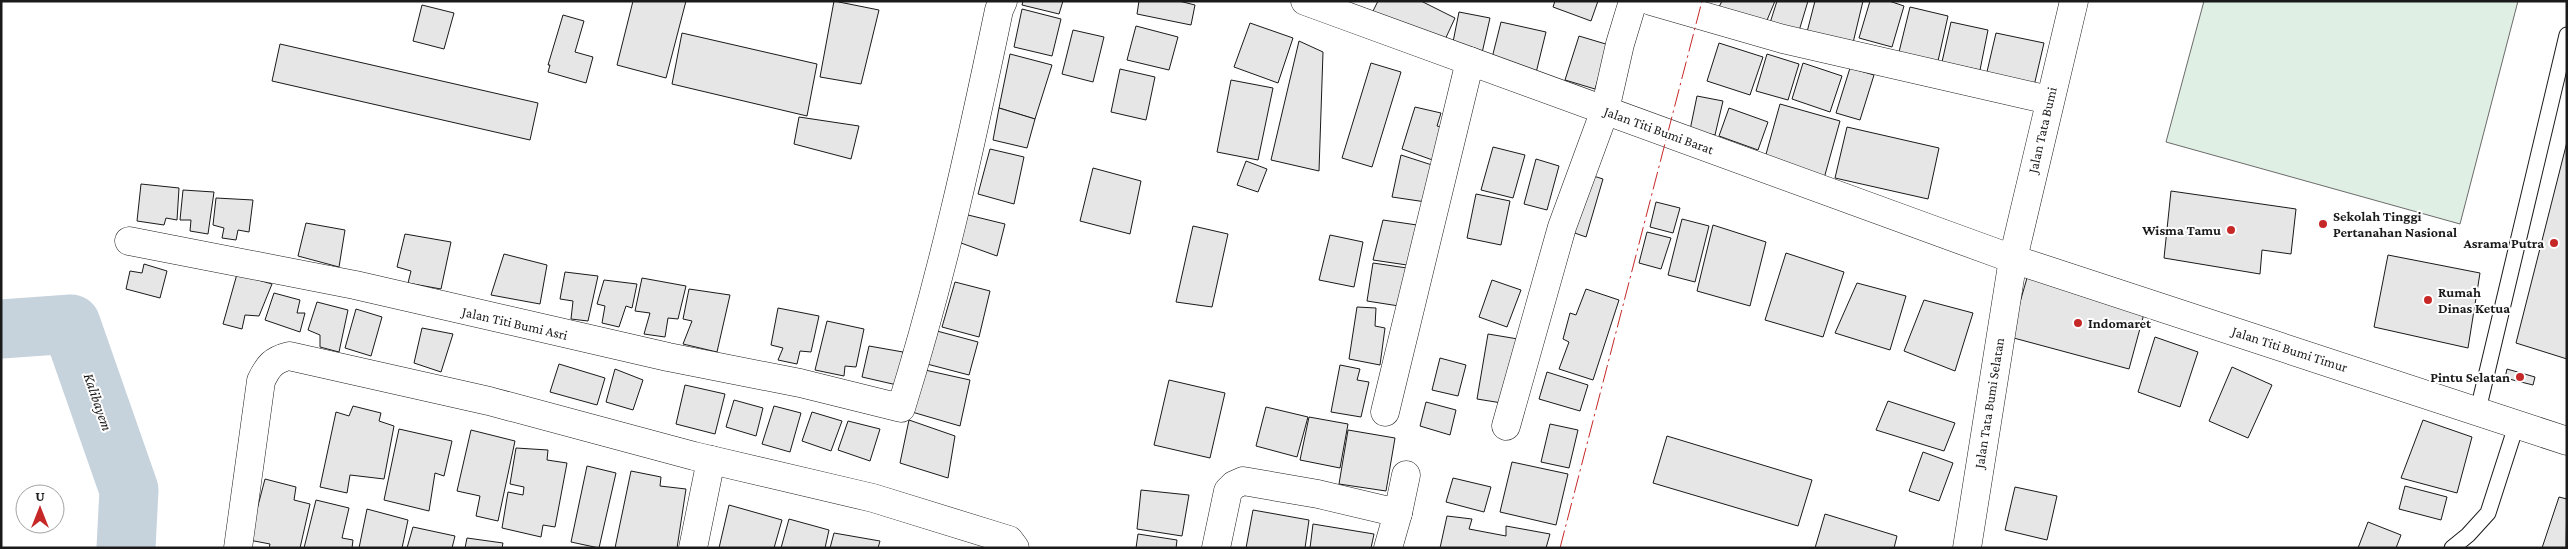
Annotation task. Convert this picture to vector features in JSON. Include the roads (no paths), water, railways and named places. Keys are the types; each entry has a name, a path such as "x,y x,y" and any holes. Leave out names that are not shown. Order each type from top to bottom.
{"street":[{"name":"Jalan Titi Bumi Asri","path":"128,241 355,285 668,357 800,382 901,408 923,338 958,201 999,10 1003,1"},
{"name":"Jalan Titi Bumi Barat","path":"1305,1 2013,259"},
{"path":"1506,426 1562,227 1605,110 1620,44 1633,1"},
{"path":"1652,1 1783,39 2048,100"},
{"name":"Jalan Tata Bumi","path":"2013,259 2048,100 2074,1"},
{"path":"1385,412 1470,60"},
{"name":"Jalan Titi Bumi Timur","path":"2013,259 2478,410 2567,441"},
{"name":"Jalan Tata Bumi Selatan","path":"1967,548 2013,259"},
{"path":"238,548 262,381 266,369 275,360 289,356 489,401 711,460 873,498 1009,540 1015,548"},
{"path":"693,548 711,460"},
{"path":"1388,548 1406,475"},
{"path":"1216,548 1228,491 1234,485 1243,482 1318,494 1398,513"}],"lane":[{"path":"2478,410 2567,34"},
{"path":"2452,548 2468,535 2488,513 2517,423"}],"waterway":[{"name":"Kalibayem","path":"1,329 71,324 129,490 126,548"}],"place":[{"name":"Sekolah Tinggi Pertanahan Nasional","path":"2323,224"},
{"name":"Wisma Tamu","path":"2231,230"},
{"name":"Asrama Putra","path":"2554,243"},
{"name":"Rumah Dinas Ketua","path":"2428,300"},
{"name":"Indomaret","path":"2078,323"},
{"name":"Pintu Selatan","path":"2520,377"}]}
